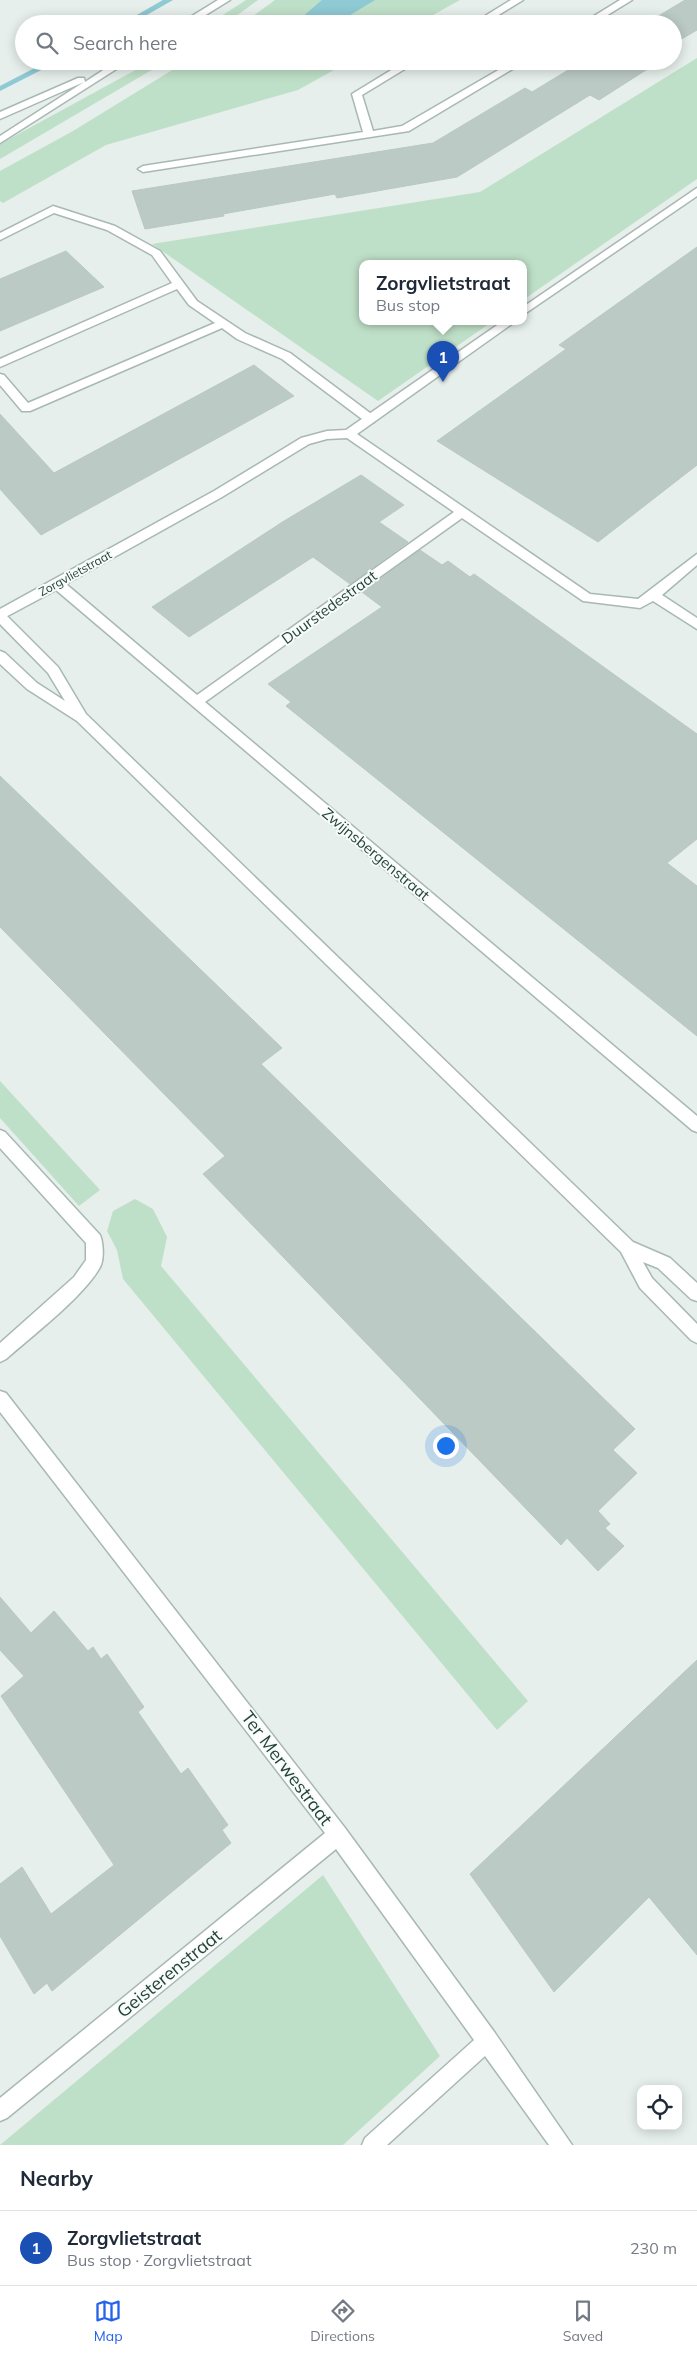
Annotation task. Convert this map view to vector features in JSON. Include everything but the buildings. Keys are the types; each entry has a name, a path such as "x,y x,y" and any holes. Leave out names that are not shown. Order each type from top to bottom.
{"street":[{"path":"199,15 225,0"},
{"path":"493,15 518,0"},
{"path":"601,15 627,0"},
{"path":"0,116 103,70"},
{"path":"0,140 109,70"},
{"path":"369,134 357,94 398,70"},
{"path":"143,169 405,129 506,70"},
{"path":"527,309 697,191"},
{"path":"0,237 53,209 111,228 156,253 192,303 242,336 286,356 370,419"},
{"path":"0,364 179,284"},
{"path":"0,378 26,408 223,324"},
{"path":"504,325 349,434 587,598 640,604 697,558"},
{"name":"Zorgvlietstraat","path":"0,615 218,494 305,441 327,435 349,434"},
{"name":"Duurstedestraat","path":"196,702 462,512"},
{"name":"Zwijnsbergenstraat","path":"56,583 697,1124"},
{"path":"653,595 697,624"},
{"path":"0,615 53,670 82,718"},
{"path":"0,656 32,686 82,718 627,1247 646,1283 697,1336"},
{"path":"0,1137 94,1240 94,1262 80,1282 0,1354"},
{"path":"627,1247 664,1263 697,1294"},
{"name":"Ter Merwestraat","path":"0,1399 338,1835 488,2040 562,2145"},
{"name":"Geisterenstraat","path":"0,2111 338,1835"},
{"path":"372,2145 488,2040"}],"green space":[{"path":"246,0 258,0 237,15 223,15"},
{"path":"275,0 460,0 433,15 254,15"},
{"path":"697,58 697,179 527,297 527,260 359,260 359,325 487,325 378,401 152,244 480,192 678,70 682,70 682,67"},
{"path":"136,70 152,70 0,159 0,144"},
{"path":"172,70 334,70 298,90 106,145 3,203 0,201 0,171 73,131"},
{"path":"0,1081 100,1190 79,1206 0,1118"},
{"path":"135,1199 153,1209 167,1237 161,1266 528,1701 497,1730 123,1279 117,1250 107,1231 113,1211"},
{"path":"323,1875 440,2056 343,2145 0,2145"}],"water":[{"path":"322,0 375,0 350,15 304,15"}],"waterway":[{"path":"142,15 169,0"},
{"path":"0,89 37,70"}],"place":[{"name":"Zorgvlietstraat","path":"443,382"}]}
